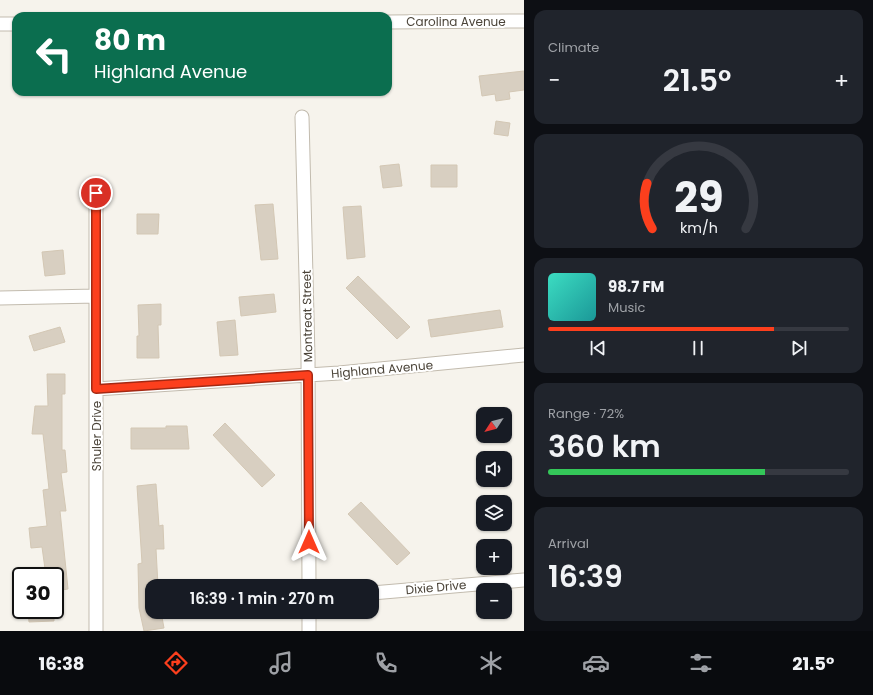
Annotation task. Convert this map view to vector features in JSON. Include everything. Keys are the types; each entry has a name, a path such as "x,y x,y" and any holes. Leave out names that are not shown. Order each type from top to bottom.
{"street":[{"name":"Carolina Avenue","path":"392,22 524,21"},
{"path":"0,24 12,24"},
{"name":"Montreat Street","path":"302,117 308,375 309,579"},
{"name":"Shuler Drive","path":"96,193 96,631"},
{"path":"0,298 96,296"},
{"name":"Highland Avenue","path":"96,389 308,375 524,355"},
{"name":"Dixie Drive","path":"379,592 524,580"},
{"path":"309,619 309,631"}],"building":[{"path":"524,71 524,90 509,92 510,99 496,101 495,94 482,96 479,76"},
{"path":"496,121 510,123 508,136 494,134"},
{"path":"399,164 402,186 383,188 380,166"},
{"path":"431,165 457,165 457,187 431,187"},
{"path":"273,204 278,259 261,260 255,205"},
{"path":"361,206 365,257 347,259 343,207"},
{"path":"137,214 159,214 158,234 137,234"},
{"path":"63,250 65,274 45,276 42,252"},
{"path":"358,276 410,327 397,339 346,288"},
{"path":"274,294 276,312 241,316 239,297"},
{"path":"161,304 161,325 158,325 159,358 137,358 137,336 139,336 138,305"},
{"path":"500,310 503,327 431,337 428,320"},
{"path":"235,320 238,355 220,356 217,322"},
{"path":"60,327 65,342 34,351 29,336"},
{"path":"47,374 65,374 65,394 62,394 62,450 65,450 67,472 61,473 66,511 60,511 68,589 64,590 64,567 45,567 42,547 31,548 29,528 47,526 43,490 49,489 43,434 32,434 35,406 48,406"},
{"path":"225,423 275,475 262,487 213,435"},
{"path":"166,426 187,426 189,449 131,449 131,428 166,428"},
{"path":"156,484 159,526 163,525 164,549 156,549 158,579 145,579 145,619 162,619 164,628 144,631 139,608 138,564 142,563 137,486"},
{"path":"361,502 410,553 397,565 348,514"},
{"path":"29,619 54,619 54,621 29,622"}],"route":[{"path":"96,193 96,389 308,375 309,542"}]}
